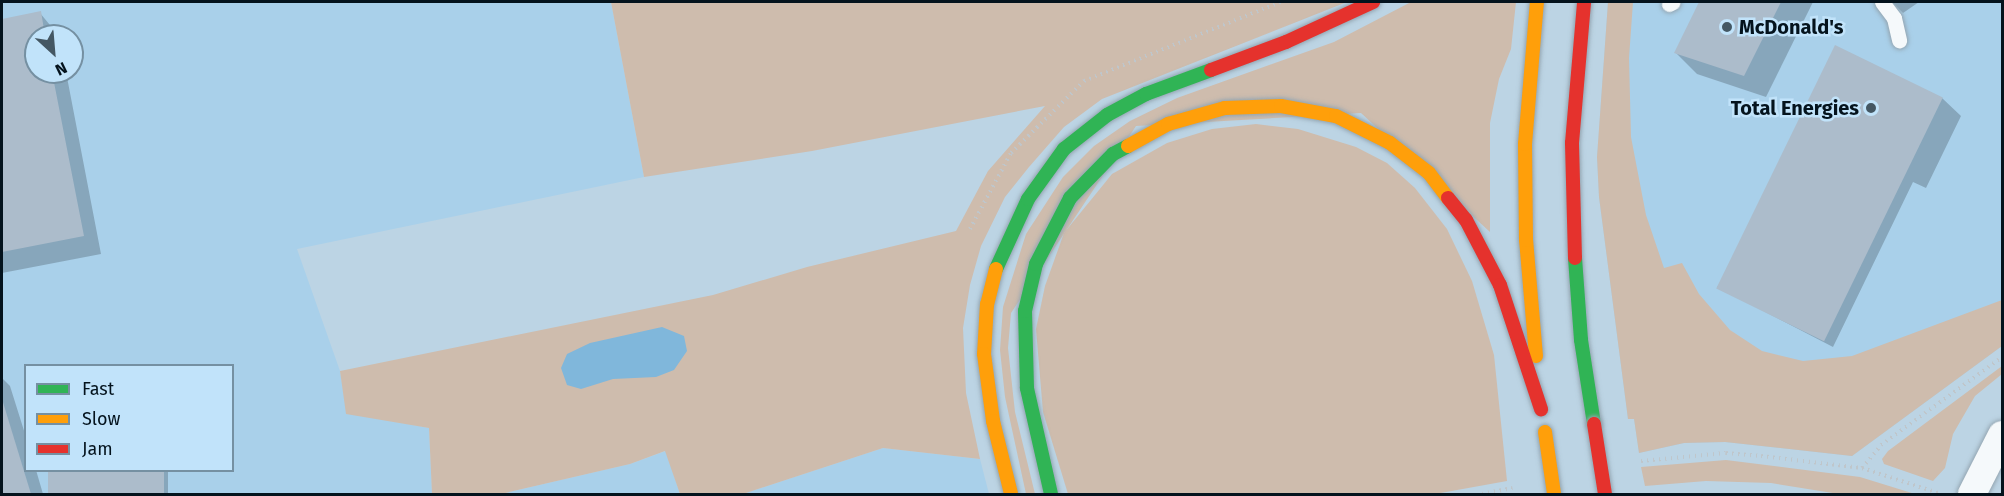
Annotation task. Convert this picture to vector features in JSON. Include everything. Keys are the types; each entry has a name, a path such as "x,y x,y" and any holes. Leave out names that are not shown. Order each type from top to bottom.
{"highway":[{"path":"1011,495 993,421 984,354 987,304 999,255 1028,199 1064,149 1107,115 1146,94 1286,42 1373,2"},
{"path":"1537,2 1525,144 1526,240 1541,409 1554,495"},
{"path":"1584,2 1572,143 1573,232 1581,340 1605,495"},
{"path":"1051,495 1027,388 1025,311 1036,264 1070,198 1113,154 1168,124 1225,108 1281,106 1336,116 1390,142 1429,174 1466,220 1500,285 1541,409"}],"street":[{"path":"1972,495 2002,435"}],"lane":[{"path":"1882,2 1894,18 1899,40"}],"path":[{"path":"1862,468 1881,445 2002,357"},
{"path":"1641,461 1726,453 1862,468 1941,495"},
{"path":"1482,495 1512,488"}],"shaded area":[{"path":"2,2 611,2 644,177 297,249 340,371 347,413 429,428 432,494 2,494"},
{"path":"611,2 1347,2 1102,99 1064,127 1029,167 1005,197 981,246 970,285 963,328 966,393 980,459 883,448 743,494 680,494 665,451 630,464 501,494 432,494 429,428 346,414 340,371 713,295 807,267 956,231 988,171 1045,106 812,151 644,177"},
{"path":"1411,2 1516,2 1511,49 1499,79 1490,123 1490,232 1361,113 1136,126 1011,313 1008,348 1015,412 1035,494 1026,494 1005,397 1000,350 1003,307 1026,234 1063,177 1094,146 1130,121 1177,98 1334,42"},
{"path":"1608,2 2002,2 2002,346 1852,456 1725,442 1684,443 1639,453 1634,419 1628,419 1599,197 1597,158"},
{"path":"1608,2 1633,2 1629,58 1631,137 1646,215 1664,268 1682,263 1699,294 1730,330 1762,351 1803,361 1852,356 2002,300 2002,346 1852,456 1725,442 1684,443 1639,453 1634,419 1628,419 1599,197 1597,157"},
{"path":"1256,124 1298,129 1356,147 1387,163 1415,188 1447,229 1472,281 1494,355 1507,481 1435,494 1068,494 1043,412 1036,329 1045,286 1064,233 1112,174 1167,143 1212,129"},
{"path":"662,327 684,336 687,351 674,370 656,377 613,379 581,389 567,385 561,368 567,354 590,343"},
{"path":"2002,366 2002,374 1975,396 1953,434 1945,468 1933,481 1884,464 1882,459 1888,451"},
{"path":"883,448 980,459 989,494 743,494"},
{"path":"666,451 680,494 501,494 630,464"},
{"path":"1726,460 1860,477 1915,494 1839,494 1771,483 1706,481 1645,486 1641,467"}],"building":[{"name":"McDonald's","path":"1699,2 1781,2 1744,76 1674,53"},
{"path":"41,11 43,24 24,24 24,84 54,84 84,236 2,252 2,19"},
{"path":"1835,45 1943,98 1824,341 1716,289"},
{"path":"2,399 31,494 2,494"},
{"path":"48,472 164,472 164,494 48,494"}],"traffic: fast":[{"path":"996,269 1028,199 1064,149 1107,115 1146,94 1211,70"},
{"path":"1051,494 1027,388 1025,311 1036,264 1070,198 1113,154 1128,146"},
{"path":"1575,258 1581,340 1594,424"}],"traffic: slow":[{"path":"1536,356 1526,240 1525,144 1537,2"},
{"path":"1128,146 1168,124 1225,108 1281,106 1336,116 1390,143 1429,173 1448,198"},
{"path":"996,269 987,304 984,354 993,421 1011,494"},
{"path":"1545,432 1554,494"}],"traffic: jam":[{"path":"1211,70 1286,42 1373,2"},
{"path":"1575,258 1572,143 1584,2"},
{"path":"1448,198 1466,220 1500,285 1541,409"},
{"path":"1594,424 1605,494"}],"place":[{"name":"McDonald's","path":"1727,27"},
{"name":"Total Energies","path":"1871,108"}]}
